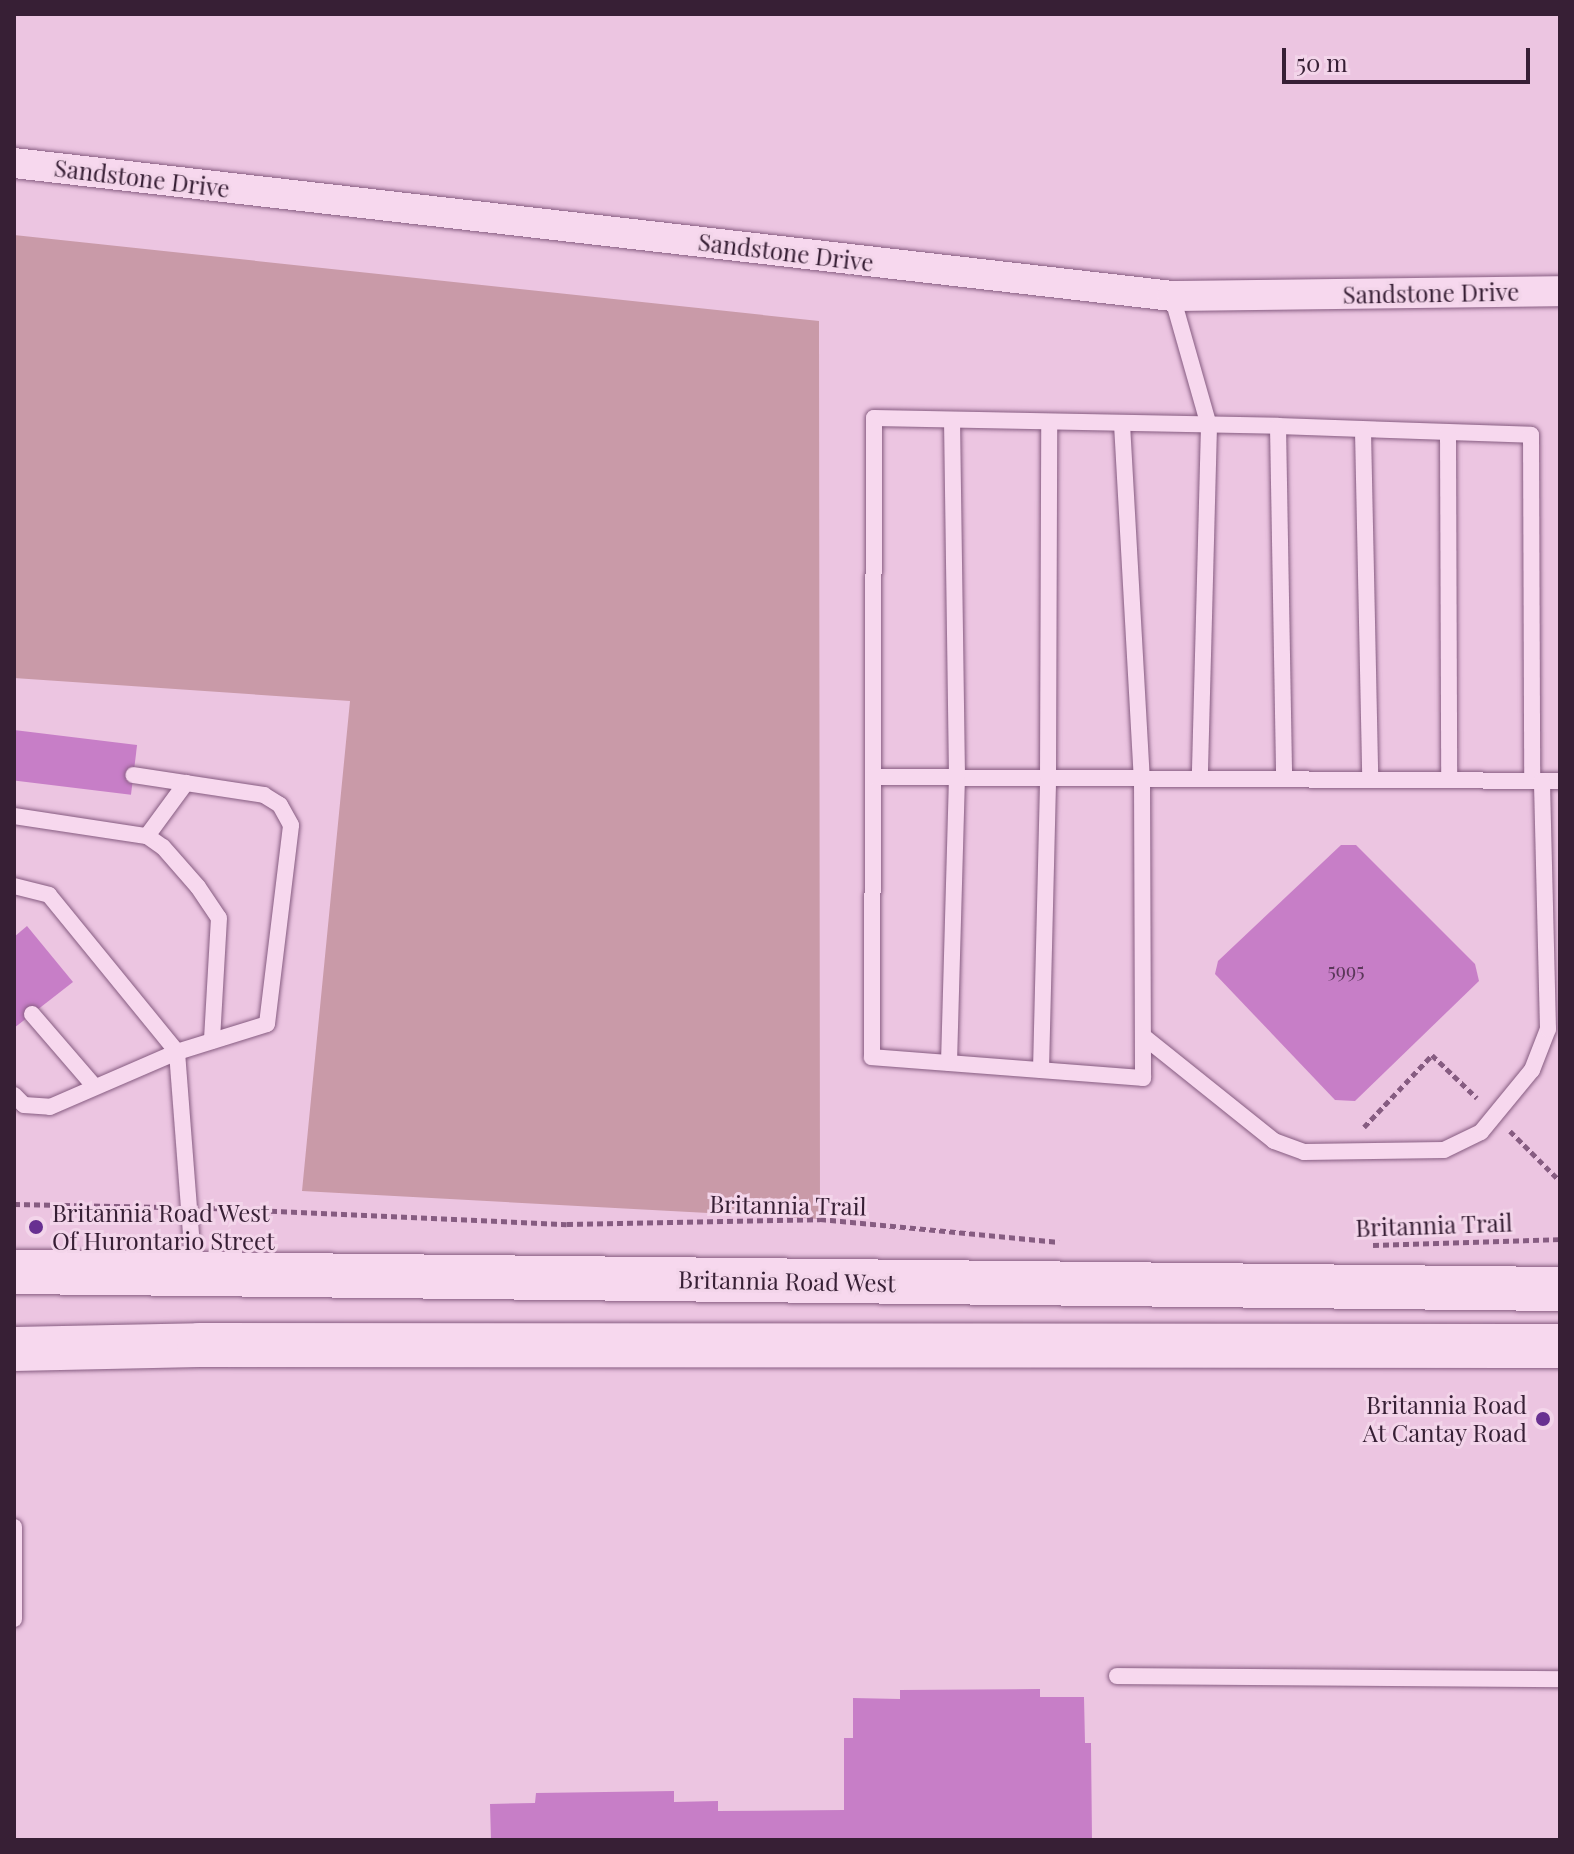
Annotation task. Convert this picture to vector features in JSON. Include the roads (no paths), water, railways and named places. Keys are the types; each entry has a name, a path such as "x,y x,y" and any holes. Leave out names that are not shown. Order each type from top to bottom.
{"main road":[{"name":"Britannia Road West","path":"14,1272 1560,1289"},
{"path":"14,1349 199,1345 1560,1346"}],"street":[{"name":"Sandstone Drive","path":"14,163 1172,296 1560,291"}],"lane":[{"path":"1172,296 1209,426 1200,779"},
{"path":"1122,424 1142,778 1143,1078 872,1057 874,418 1278,426 1531,435 1537,781 1548,1029 1532,1070 1481,1132 1444,1150 1304,1152 1274,1141 1143,1036"},
{"path":"949,1063 957,777 952,420"},
{"path":"1041,1070 1048,778 1049,422"},
{"path":"1278,426 1284,779"},
{"path":"1363,431 1370,777"},
{"path":"1448,433 1449,780"},
{"path":"14,1095 24,1105 50,1107 177,1052 267,1024 291,825 280,805 264,795 134,775"},
{"path":"874,777 1370,777 1560,781"},
{"path":"147,836 186,783"},
{"path":"14,816 147,836 163,847 198,887 219,918 212,1041"},
{"path":"14,886 49,895 177,1052 195,1274"},
{"path":"32,1014 95,1087"},
{"path":"14,1527 14,1619"},
{"path":"1117,1676 1560,1679"}],"place":[{"name":"Britannia Road West Of Hurontario Street","path":"36,1227"},
{"name":"Britannia Road At Cantay Road","path":"1543,1419"}]}
